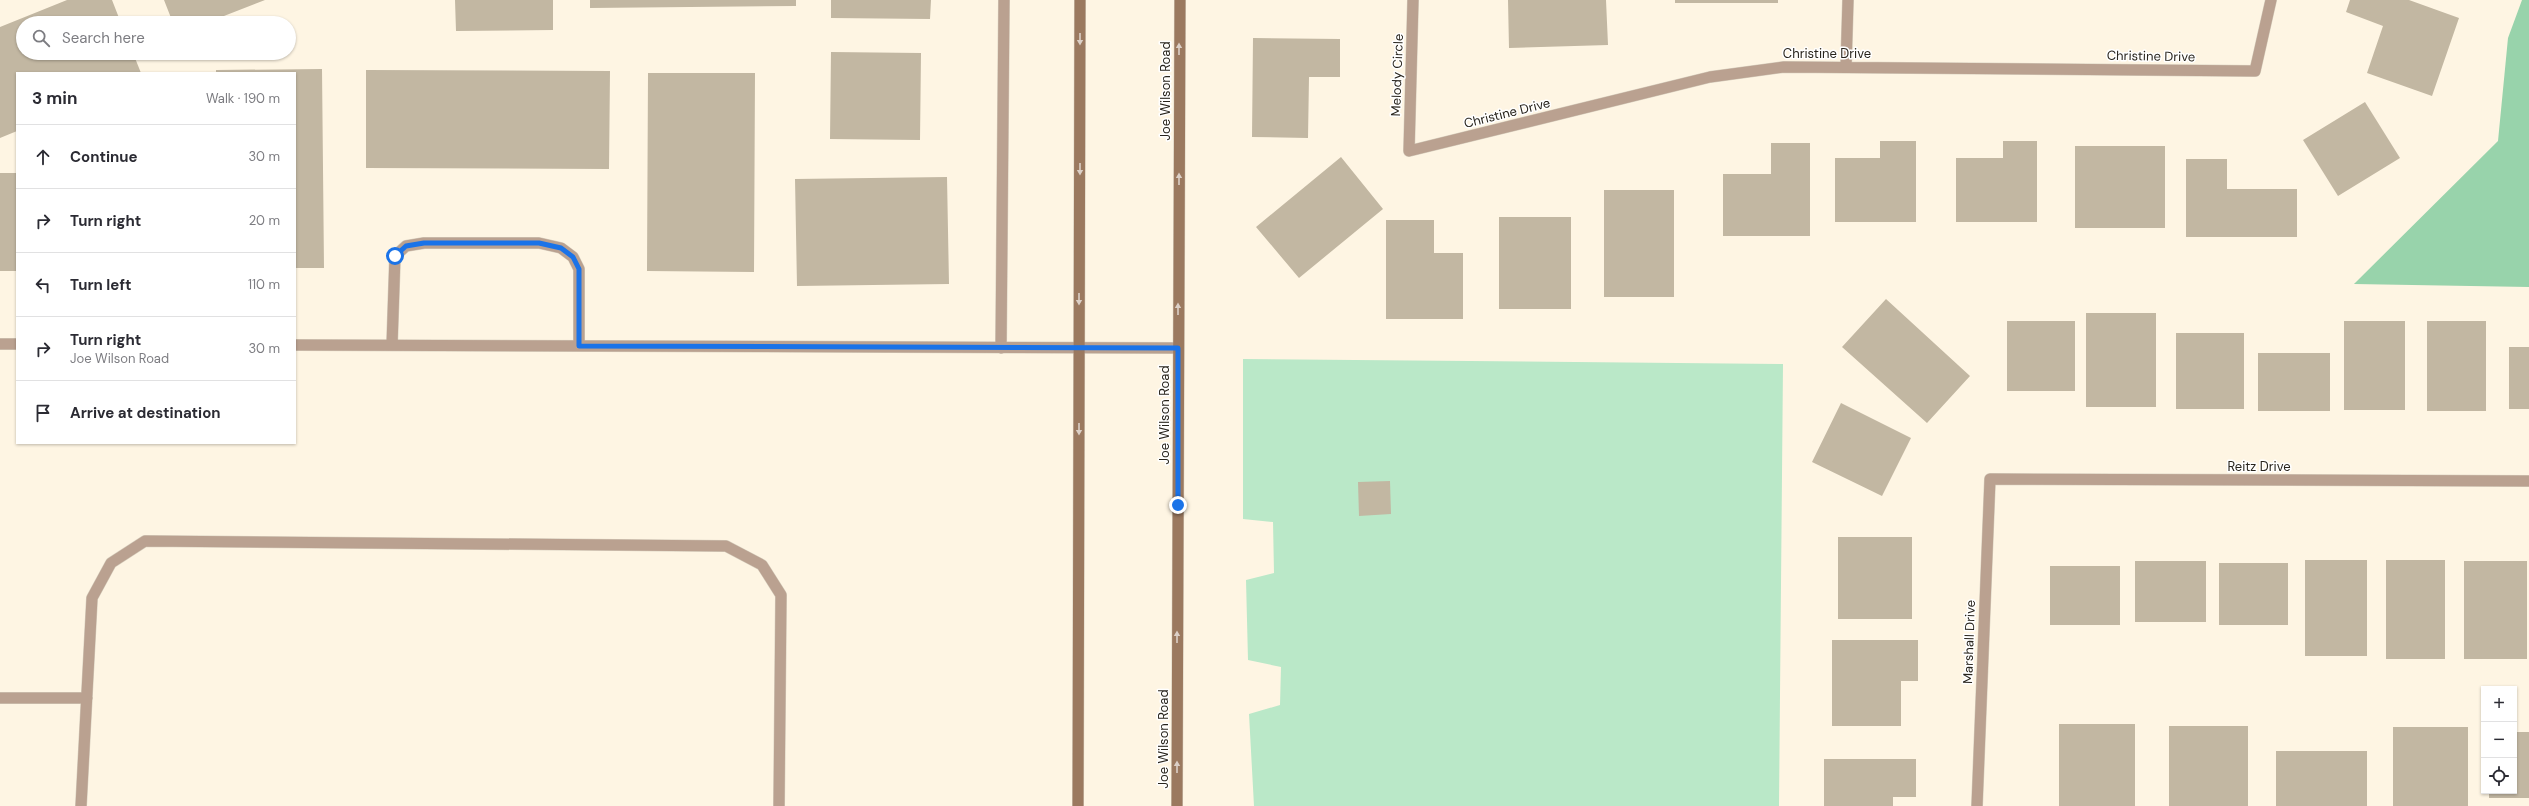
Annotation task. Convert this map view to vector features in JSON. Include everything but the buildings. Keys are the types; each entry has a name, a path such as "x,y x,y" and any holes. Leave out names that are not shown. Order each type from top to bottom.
{"main road":[{"path":"1078,806 1080,0"},
{"name":"Joe Wilson Road","path":"1177,806 1180,0"}],"street":[{"path":"1001,348 1004,0"},
{"name":"Melody Circle","path":"1409,151 1413,0"},
{"path":"1846,67 1848,0"},
{"name":"Christine Drive","path":"1409,151 1710,77 1784,67 2255,71 2271,0"},
{"path":"392,345 395,256 406,246 424,243 539,243 561,248 573,257 579,269 579,346"},
{"path":"0,344 16,344"},
{"path":"296,345 1178,348"},
{"name":"Reitz Drive","path":"1990,479 2529,481"},
{"name":"Marshall Drive","path":"1977,806 1990,479"},
{"path":"81,806 92,598 111,563 145,542 726,546 762,565 781,595 779,806"},
{"path":"0,698 87,698"}],"green space":[{"path":"2522,0 2529,0 2529,287 2354,284 2498,141 2508,38"},
{"path":"1243,359 1783,364 1779,806 1254,806 1249,714 1280,705 1281,667 1248,660 1246,580 1274,573 1273,522 1243,519"}],"route":[{"path":"395,256 406,246 424,243 539,243 561,248 573,257 579,269 579,346 1178,348 1178,505"}]}
